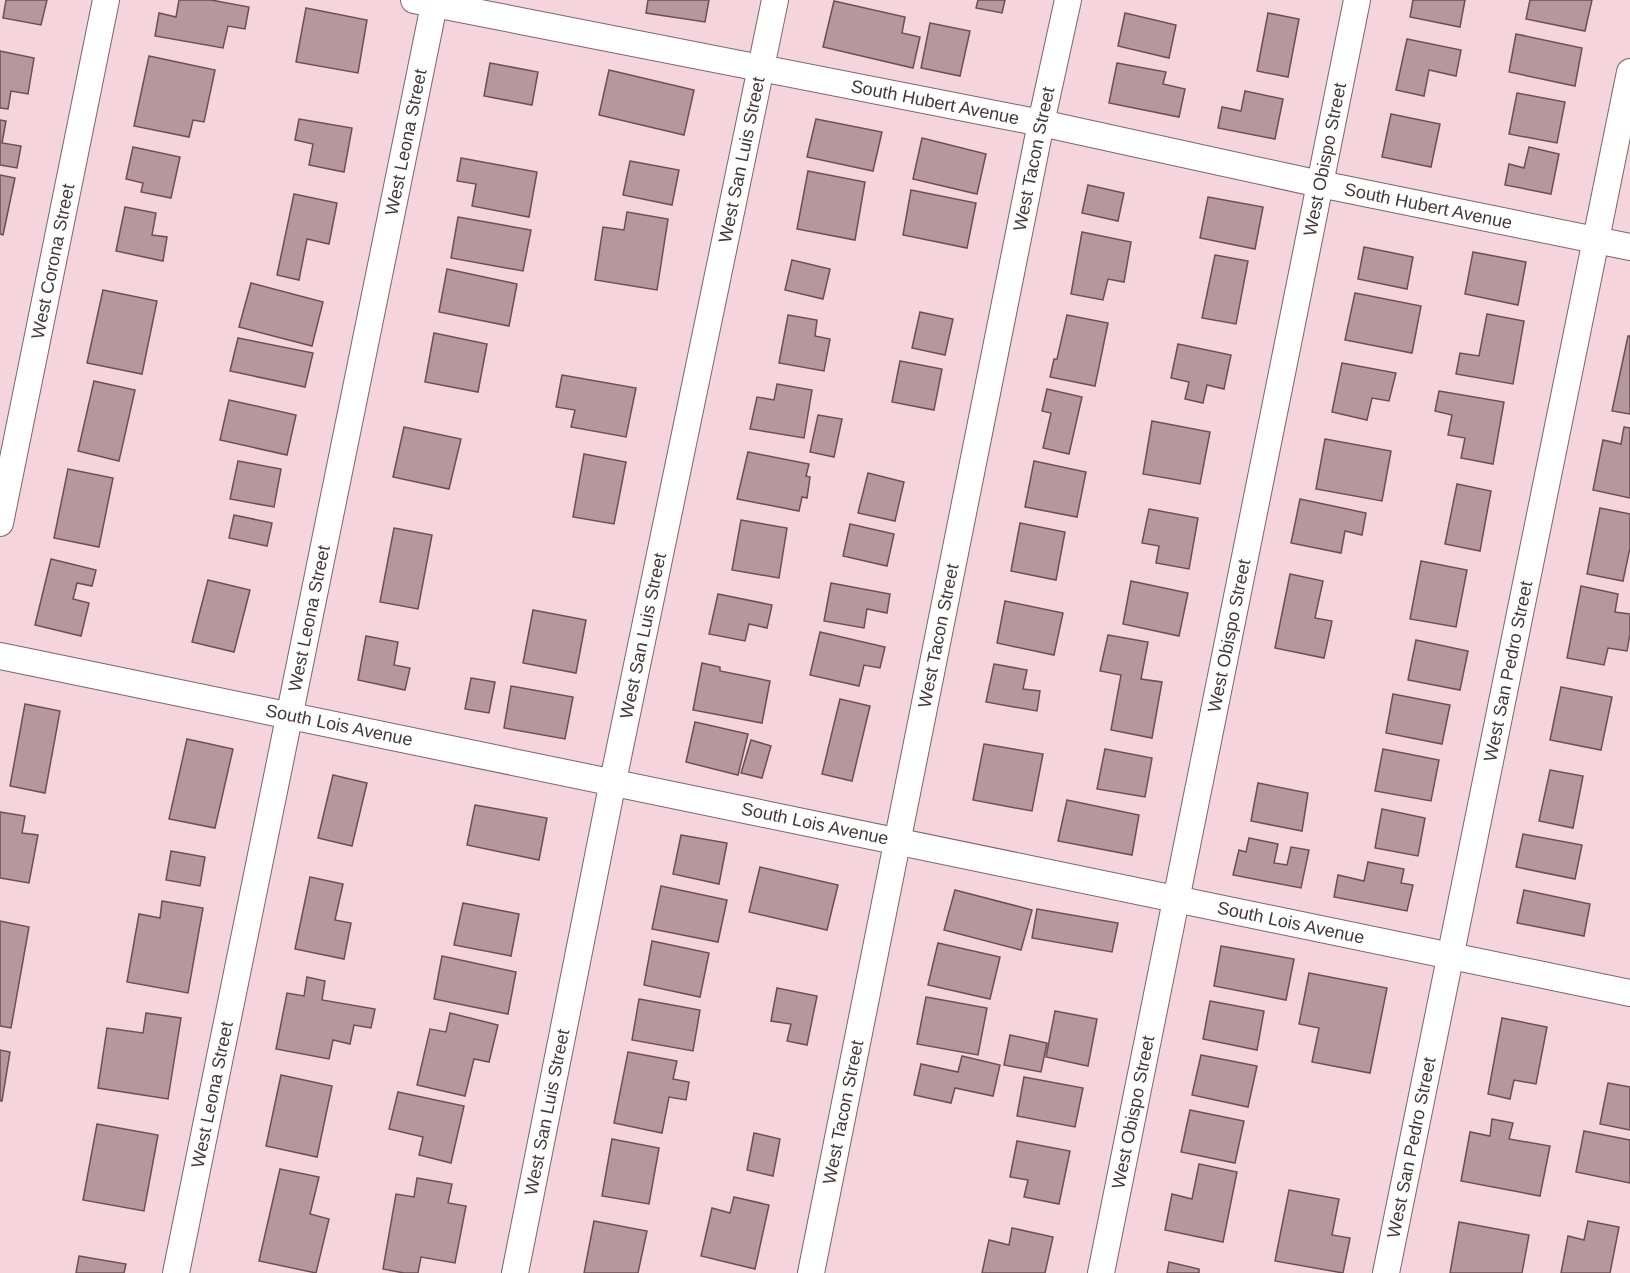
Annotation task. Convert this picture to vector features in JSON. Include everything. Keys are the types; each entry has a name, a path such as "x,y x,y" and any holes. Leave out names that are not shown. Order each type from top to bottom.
{"street":[{"name":"West Corona Street","path":"0,523 106,0"},
{"name":"West San Luis Street","path":"515,1273 613,781 775,0"},
{"name":"West Tacon Street","path":"811,1273 1041,123 1068,0"},
{"name":"West Obispo Street","path":"1101,1273 1358,0"},
{"name":"South Hubert Avenue","path":"428,1 1041,123 1320,184 1630,247"},
{"name":"West Leona Street","path":"176,1273 290,715 428,1"},
{"name":"West San Pedro Street","path":"1386,1273 1630,72"},
{"name":"South Lois Avenue","path":"0,656 1630,993"}],"building":[{"path":"6,0 47,0 41,25 3,18"},
{"path":"179,0 211,0 249,7 245,29 228,26 223,48 155,36 159,13 176,17"},
{"path":"648,0 709,0 705,22 646,13"},
{"path":"978,0 1005,0 1002,13 976,8"},
{"path":"1413,0 1465,0 1460,27 1410,17"},
{"path":"1530,0 1592,0 1585,31 1526,19"},
{"path":"834,1 905,17 902,33 920,37 913,68 823,47"},
{"path":"306,8 367,20 358,73 296,62"},
{"path":"1125,13 1176,25 1169,58 1118,46"},
{"path":"1268,13 1299,19 1288,77 1257,71"},
{"path":"930,23 970,31 960,76 921,68"},
{"path":"1516,34 1582,48 1575,86 1509,72"},
{"path":"1407,39 1461,50 1456,76 1429,70 1424,96 1396,90"},
{"path":"0,51 34,58 28,94 11,91 8,109 0,108"},
{"path":"149,56 215,70 204,122 193,120 189,137 134,126"},
{"path":"490,63 538,72 532,105 484,96"},
{"path":"1117,63 1166,72 1163,84 1185,89 1179,117 1109,103"},
{"path":"609,70 694,90 684,135 599,115"},
{"path":"1245,91 1283,99 1275,139 1218,128 1222,107 1241,111"},
{"path":"1517,93 1565,102 1557,143 1509,134"},
{"path":"1391,114 1440,124 1431,167 1382,157"},
{"path":"299,119 352,128 344,172 309,165 313,144 295,140"},
{"path":"816,119 882,132 873,171 807,157"},
{"path":"0,120 6,121 2,143 21,146 17,168 0,165"},
{"path":"922,138 986,154 977,194 913,179"},
{"path":"133,147 180,157 171,198 141,192 143,183 126,179"},
{"path":"1529,147 1559,154 1551,194 1505,185 1509,164 1524,168"},
{"path":"461,158 537,172 529,217 472,206 476,184 457,181"},
{"path":"630,161 679,170 672,205 623,195"},
{"path":"808,171 865,182 855,240 797,229"},
{"path":"0,175 15,178 3,235 0,234"},
{"path":"1088,185 1124,193 1118,221 1082,213"},
{"path":"911,190 976,203 967,248 903,235"},
{"path":"294,194 337,203 329,244 307,239 299,280 277,275"},
{"path":"1208,197 1263,207 1255,249 1200,238"},
{"path":"125,207 156,213 152,235 167,237 163,261 116,251"},
{"path":"627,212 668,219 657,290 595,280 603,227 624,230"},
{"path":"458,217 531,230 523,271 451,258"},
{"path":"1082,232 1131,242 1124,282 1108,279 1103,300 1071,294"},
{"path":"1364,247 1413,257 1407,289 1358,279"},
{"path":"1473,252 1526,262 1518,305 1465,294"},
{"path":"1215,255 1248,261 1236,324 1202,318"},
{"path":"792,260 830,269 823,299 785,290"},
{"path":"447,269 517,284 509,326 439,312"},
{"path":"251,283 323,302 312,346 239,327"},
{"path":"103,290 157,301 142,374 87,363"},
{"path":"1355,293 1421,306 1412,353 1345,340"},
{"path":"920,312 953,319 945,355 912,348"},
{"path":"1487,314 1524,321 1513,384 1456,374 1460,353 1479,356"},
{"path":"788,315 817,320 815,336 830,339 824,371 779,363"},
{"path":"1067,315 1108,323 1095,386 1050,377 1054,359 1057,359"},
{"path":"434,333 487,344 478,392 425,382"},
{"path":"1628,336 1630,336 1630,414 1612,411"},
{"path":"238,338 313,353 305,387 230,371"},
{"path":"1178,344 1231,355 1224,389 1207,385 1203,403 1185,399 1189,382 1171,378"},
{"path":"900,361 942,369 934,410 892,402"},
{"path":"1342,363 1396,373 1389,401 1372,398 1367,420 1332,412"},
{"path":"562,375 636,388 626,437 571,427 575,410 556,407"},
{"path":"94,381 135,390 119,461 78,451"},
{"path":"777,384 812,390 804,438 750,429 757,397 774,400"},
{"path":"1047,389 1082,397 1069,454 1043,448 1051,413 1042,411"},
{"path":"1439,391 1504,402 1493,464 1461,458 1465,438 1448,435 1452,415 1435,411"},
{"path":"229,400 296,415 287,455 220,440"},
{"path":"818,415 842,419 834,457 810,452"},
{"path":"1152,421 1210,432 1200,484 1143,474"},
{"path":"404,427 461,439 449,489 393,477"},
{"path":"1624,427 1630,428 1630,498 1593,490 1603,440 1621,444"},
{"path":"1325,439 1391,451 1382,501 1316,489"},
{"path":"748,452 809,464 806,476 810,477 807,498 802,497 799,511 737,499"},
{"path":"584,454 626,462 614,524 573,517"},
{"path":"238,461 281,469 274,507 230,499"},
{"path":"1034,461 1086,472 1077,517 1025,507"},
{"path":"68,469 113,478 99,547 54,538"},
{"path":"868,473 904,482 895,521 858,513"},
{"path":"1457,484 1491,491 1480,551 1445,544"},
{"path":"1300,499 1366,513 1362,535 1345,531 1341,553 1291,543"},
{"path":"1600,508 1630,514 1630,548 1623,581 1587,574"},
{"path":"1149,509 1198,518 1189,569 1156,563 1159,546 1142,543"},
{"path":"234,515 272,523 267,546 229,538"},
{"path":"741,520 787,528 779,578 732,570"},
{"path":"1020,523 1065,532 1056,580 1011,571"},
{"path":"850,524 894,534 887,566 843,556"},
{"path":"394,528 432,535 418,609 380,602"},
{"path":"51,559 96,570 92,586 77,583 73,599 89,603 81,636 35,625"},
{"path":"1421,561 1467,570 1456,627 1410,619"},
{"path":"1290,574 1323,581 1315,618 1332,621 1324,658 1275,648"},
{"path":"208,580 250,590 234,652 192,642"},
{"path":"1131,581 1188,593 1179,636 1123,624"},
{"path":"831,583 890,594 887,613 867,609 864,628 824,621"},
{"path":"1581,586 1618,594 1615,612 1630,614 1627,651 1608,648 1604,665 1567,658"},
{"path":"718,594 772,605 767,628 749,624 745,641 709,634"},
{"path":"1005,601 1063,613 1054,655 997,643"},
{"path":"533,610 586,620 576,673 523,663"},
{"path":"820,632 885,647 880,668 864,665 859,686 810,675"},
{"path":"1108,635 1148,642 1141,679 1162,682 1152,738 1111,730 1121,675 1100,671"},
{"path":"366,636 398,642 394,665 410,668 405,690 358,680"},
{"path":"1416,640 1468,651 1460,690 1408,680"},
{"path":"702,663 720,667 720,671 770,681 762,723 693,710"},
{"path":"994,664 1027,670 1023,689 1040,691 1037,711 986,702"},
{"path":"471,678 495,682 489,713 465,709"},
{"path":"511,686 573,697 565,739 504,728"},
{"path":"1561,687 1612,697 1601,750 1550,740"},
{"path":"1393,694 1450,705 1442,744 1386,733"},
{"path":"840,699 870,706 852,781 822,774"},
{"path":"25,704 60,711 45,793 10,786"},
{"path":"695,722 748,734 738,775 686,762"},
{"path":"187,739 233,749 215,828 169,819"},
{"path":"751,740 771,746 762,778 741,773"},
{"path":"984,744 1043,754 1032,811 973,800"},
{"path":"1105,749 1152,758 1145,797 1097,789"},
{"path":"1383,749 1439,760 1431,801 1375,791"},
{"path":"1550,770 1583,776 1573,828 1539,821"},
{"path":"333,775 367,783 352,846 318,838"},
{"path":"1258,783 1308,793 1302,831 1251,821"},
{"path":"1067,800 1139,815 1132,855 1058,841"},
{"path":"475,805 547,818 539,860 467,845"},
{"path":"1382,809 1425,818 1418,856 1375,848"},
{"path":"0,812 25,816 22,833 38,835 29,883 0,878"},
{"path":"1523,834 1582,845 1575,879 1516,867"},
{"path":"681,835 727,843 719,884 673,874"},
{"path":"1249,838 1278,844 1274,863 1287,865 1291,847 1309,850 1301,888 1233,875 1239,850 1246,852"},
{"path":"171,851 205,857 200,886 166,880"},
{"path":"1368,862 1404,869 1401,883 1413,885 1407,911 1334,897 1338,875 1364,881"},
{"path":"760,867 838,885 827,930 749,912"},
{"path":"310,877 343,884 335,920 351,923 344,959 295,949"},
{"path":"661,886 727,900 718,942 652,929"},
{"path":"955,890 1032,910 1021,950 944,930"},
{"path":"1524,890 1590,904 1584,936 1517,923"},
{"path":"162,901 203,908 188,993 127,982 139,914 160,918"},
{"path":"463,903 519,914 511,956 454,945"},
{"path":"1037,909 1118,923 1112,952 1032,938"},
{"path":"0,921 29,927 11,1028 0,1026"},
{"path":"652,941 709,953 700,997 644,985"},
{"path":"938,943 1000,957 990,999 928,985"},
{"path":"1221,946 1294,959 1286,1000 1214,986"},
{"path":"442,956 516,972 508,1014 434,999"},
{"path":"1309,973 1387,988 1370,1073 1312,1062 1319,1028 1299,1024"},
{"path":"307,977 325,981 322,1000 375,1009 371,1028 354,1025 350,1044 333,1040 329,1059 276,1049 287,993 304,996"},
{"path":"777,988 817,996 807,1045 787,1041 791,1024 771,1021"},
{"path":"926,997 987,1008 978,1055 917,1044"},
{"path":"639,999 700,1010 693,1051 632,1040"},
{"path":"1210,1001 1264,1011 1257,1050 1203,1039"},
{"path":"1055,1011 1097,1019 1088,1066 1046,1057"},
{"path":"146,1013 181,1018 168,1099 98,1088 107,1028 143,1033"},
{"path":"450,1013 498,1025 489,1062 474,1059 465,1096 417,1085 430,1029 446,1032"},
{"path":"1502,1018 1547,1027 1536,1084 1514,1080 1510,1099 1488,1094"},
{"path":"1010,1035 1047,1043 1041,1072 1004,1065"},
{"path":"0,1050 10,1052 2,1101 0,1101"},
{"path":"628,1052 677,1061 673,1079 689,1082 686,1100 669,1097 662,1133 614,1123"},
{"path":"1201,1055 1257,1066 1248,1107 1192,1095"},
{"path":"962,1056 1000,1065 993,1096 955,1088 951,1103 914,1095 921,1064 958,1072"},
{"path":"281,1075 332,1086 317,1157 266,1146"},
{"path":"1024,1077 1083,1088 1075,1127 1017,1116"},
{"path":"1608,1083 1630,1087 1630,1130 1600,1124"},
{"path":"398,1092 464,1106 451,1163 419,1155 423,1137 389,1129"},
{"path":"1190,1110 1244,1121 1235,1163 1181,1152"},
{"path":"1492,1119 1513,1123 1509,1139 1550,1146 1540,1196 1461,1181 1470,1132 1490,1136"},
{"path":"97,1124 158,1135 144,1211 83,1200"},
{"path":"1584,1131 1630,1140 1630,1183 1576,1172"},
{"path":"754,1133 780,1139 773,1176 747,1170"},
{"path":"612,1139 659,1148 649,1204 602,1196"},
{"path":"1017,1141 1070,1151 1059,1204 1024,1197 1028,1180 1010,1177"},
{"path":"1199,1164 1237,1172 1223,1242 1165,1230 1172,1194 1192,1199"},
{"path":"280,1169 319,1177 310,1214 329,1219 316,1273 259,1261"},
{"path":"417,1178 452,1184 448,1203 466,1206 455,1263 421,1257 418,1273 383,1269 396,1194 414,1197"},
{"path":"1289,1190 1339,1199 1332,1235 1350,1238 1343,1273 1275,1261"},
{"path":"734,1197 769,1205 755,1269 701,1256 712,1208 730,1213"},
{"path":"594,1221 647,1231 638,1273 584,1273"},
{"path":"1588,1221 1619,1227 1610,1273 1561,1273 1568,1236 1584,1240"},
{"path":"1459,1222 1529,1235 1522,1273 1450,1273"},
{"path":"1012,1228 1053,1237 1045,1273 982,1273 989,1240 1009,1245"},
{"path":"79,1256 126,1264 124,1273 76,1273"},
{"path":"1169,1262 1199,1269 1199,1273 1167,1273"}]}
